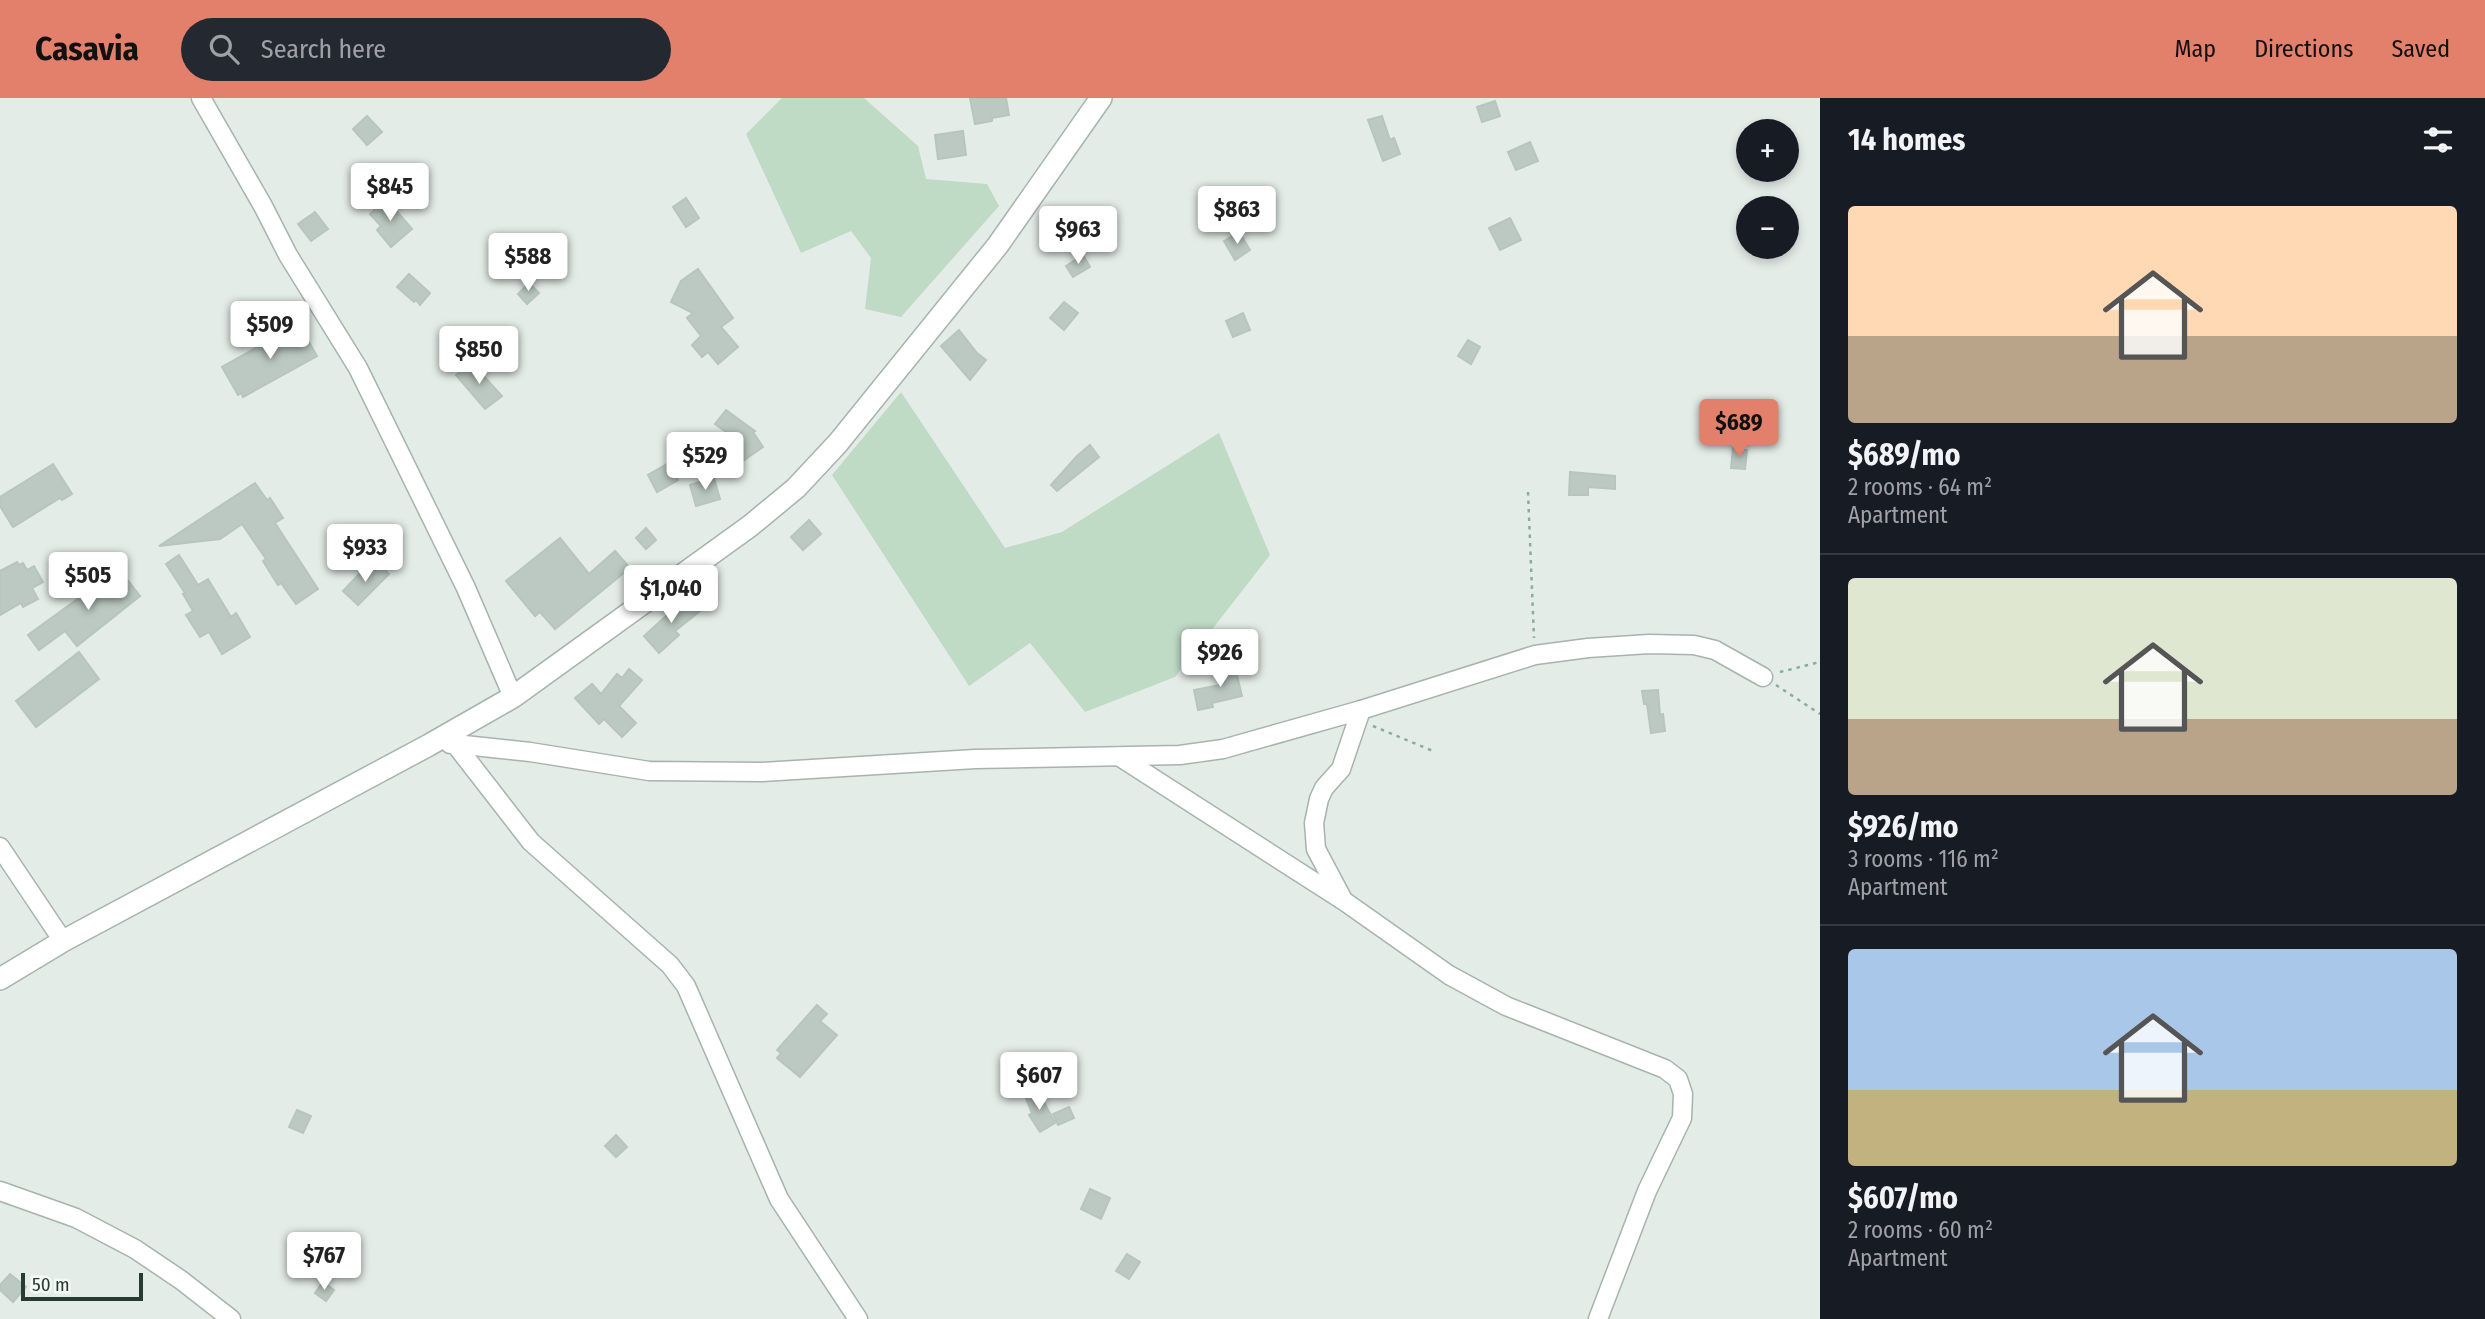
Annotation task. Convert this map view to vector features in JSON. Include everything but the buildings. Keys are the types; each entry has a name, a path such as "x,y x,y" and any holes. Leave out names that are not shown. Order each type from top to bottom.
{"street":[{"path":"201,98 288,255 358,368 466,588 513,697"},
{"path":"0,979 63,941 429,746 513,697 711,556 796,488 838,443 998,245 1101,98"},
{"path":"429,746 455,744 530,752 649,771 762,772 975,759 1203,753 1359,715 1535,655 1625,645 1693,645 1715,650 1763,677"},
{"path":"1344,901 1316,849 1314,823 1319,799 1324,788 1341,769 1359,715"},
{"path":"455,744 531,842 670,965 686,986 779,1199 858,1319"},
{"path":"1120,757 1344,901 1449,975 1506,1006 1665,1069 1678,1079 1683,1094 1682,1118 1647,1191 1598,1319"},
{"path":"0,847 63,941"},
{"path":"0,1191 76,1218 135,1249 231,1319"}],"path":[{"path":"1528,492 1535,655"},
{"path":"1763,677 1820,662"},
{"path":"1763,677 1820,714"},
{"path":"1359,715 1433,751"}],"green space":[{"path":"782,98 864,98 918,146 926,179 987,184 999,206 901,317 865,309 871,258 851,231 801,253 746,134"},
{"path":"901,392 1005,548 1062,532 1219,433 1270,555 1175,677 1085,712 1030,643 969,686 832,475"}]}
